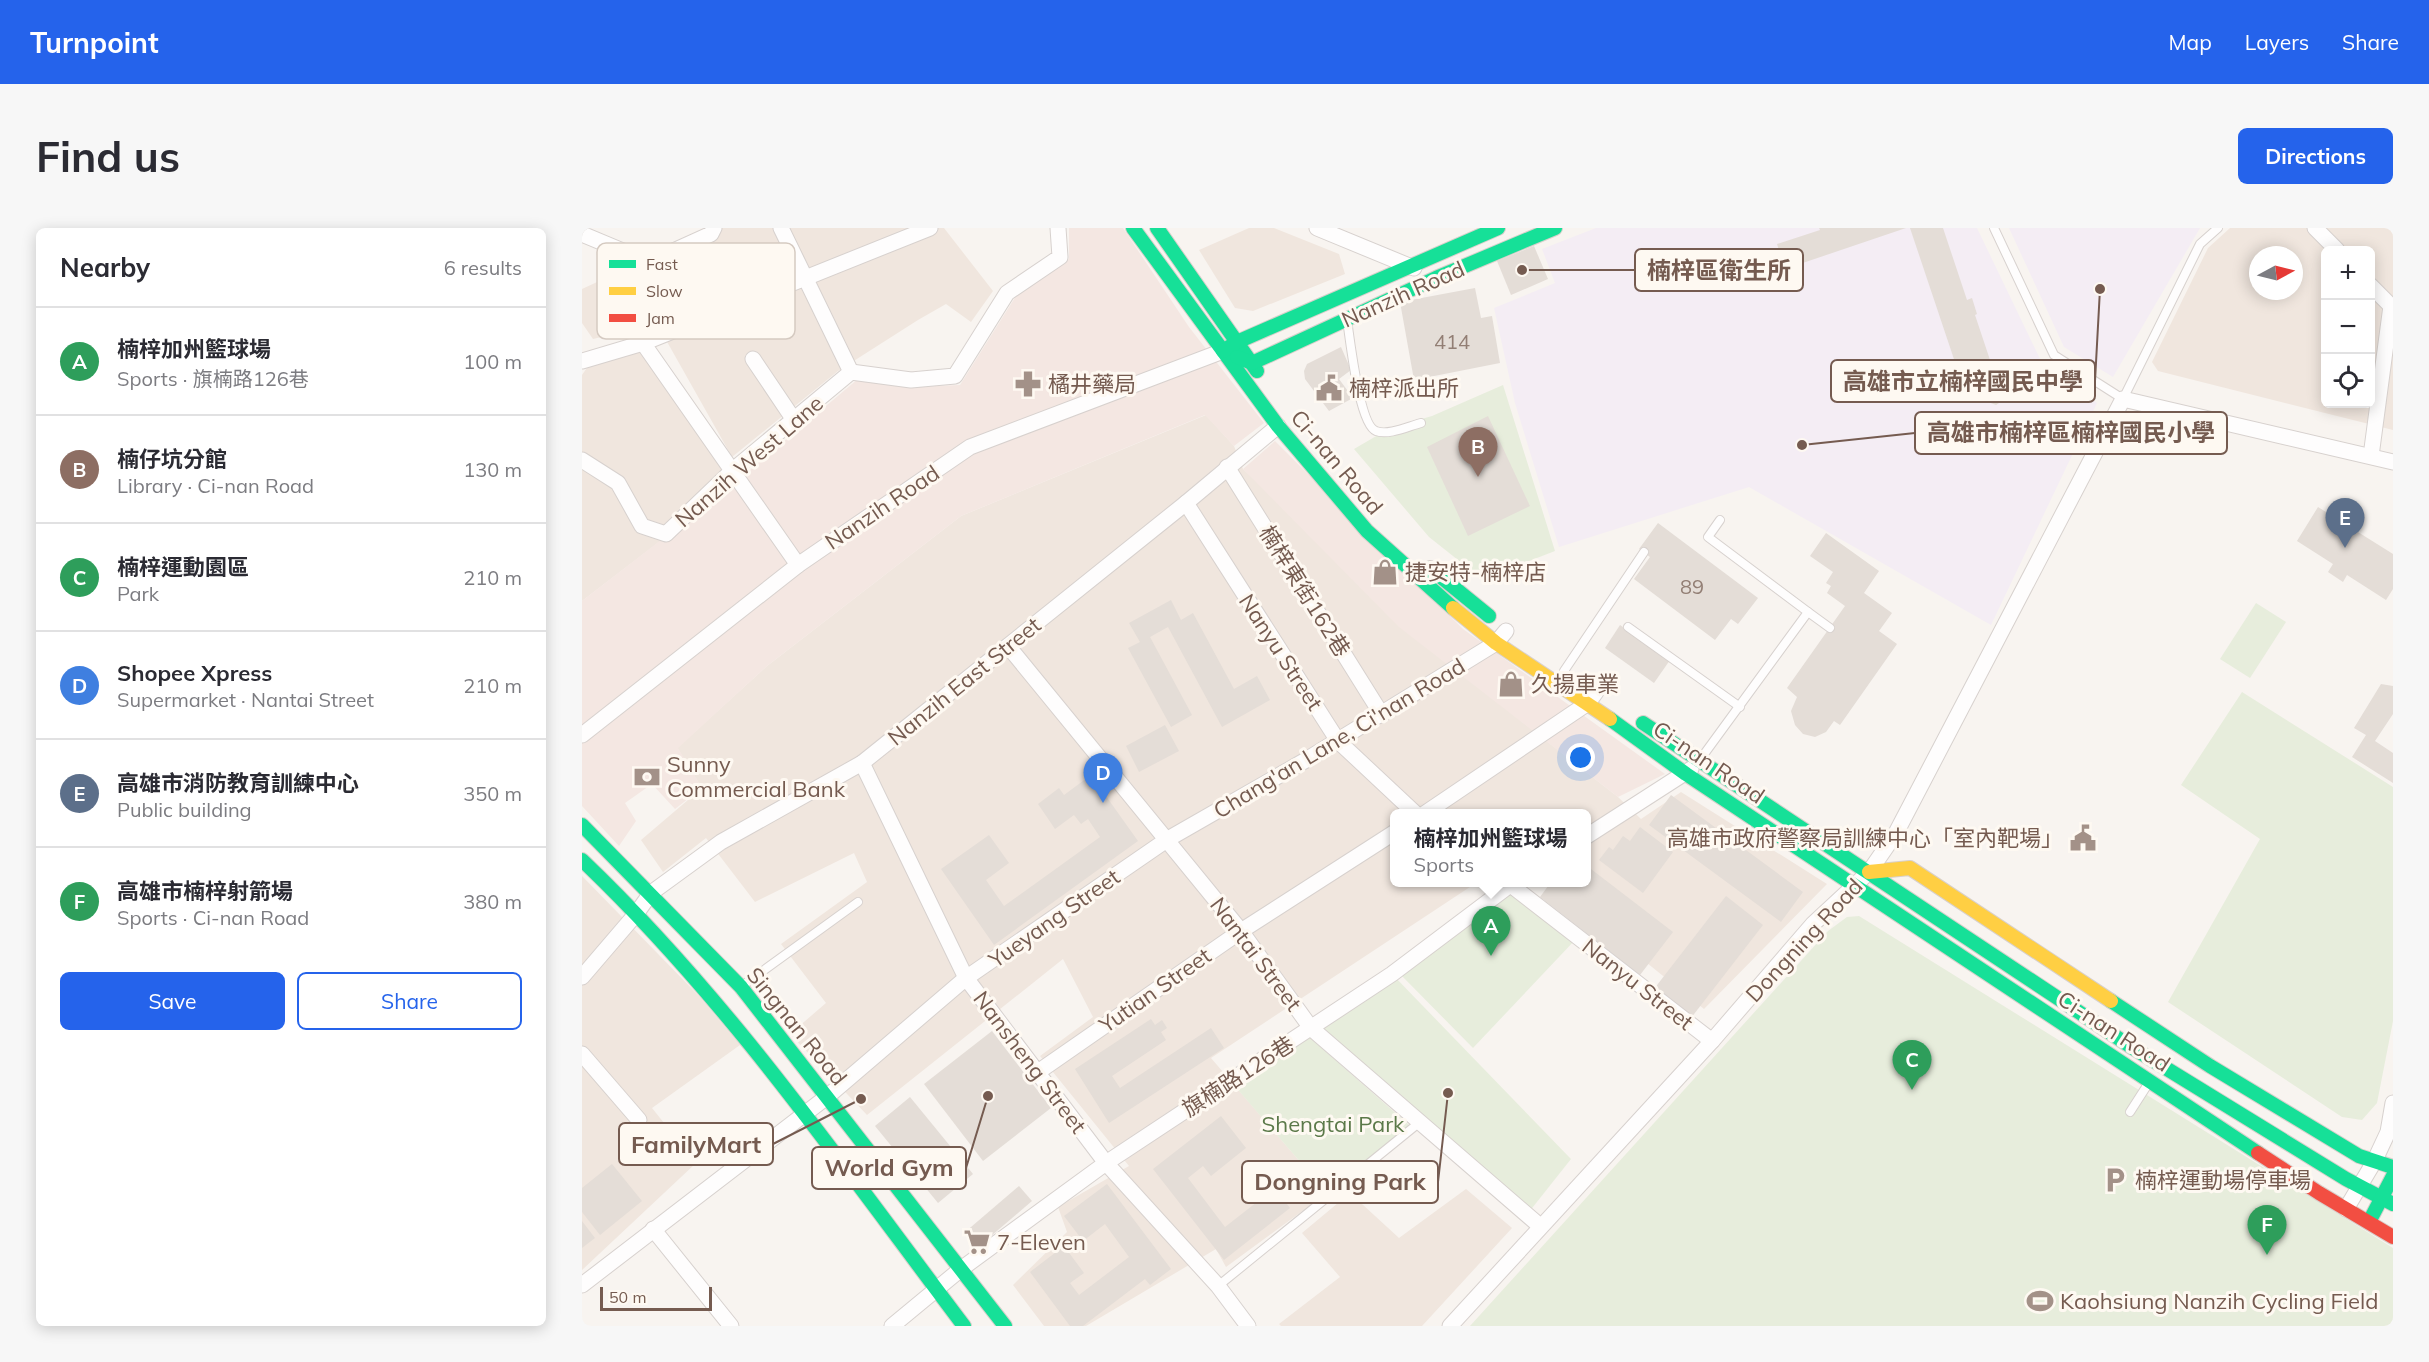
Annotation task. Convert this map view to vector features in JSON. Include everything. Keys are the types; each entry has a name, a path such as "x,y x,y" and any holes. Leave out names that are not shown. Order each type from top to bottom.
{"main road":[{"name":"Ci-nan Road","path":"1133,228 1278,426 1367,531 1496,643 1595,695 1686,774 2319,1193 2392,1233"},
{"path":"1157,228 1265,381"},
{"name":"Nanzih Road","path":"1223,351 1236,342 1498,228"},
{"name":"Nanzih Road","path":"1252,363 1436,278 1555,228"},
{"path":"1223,351 1252,363"},
{"name":"Ci-nan Road","path":"1319,453 1363,505"},
{"name":"Ci-nan Road","path":"1392,535 1406,549 1511,634"},
{"path":"1552,663 1568,674"},
{"name":"Ci-nan Road","path":"1634,717 2163,1062 2346,1179 2388,1201"},
{"name":"Singnan Road","path":"582,825 741,987 1005,1326"},
{"name":"Singnan Road","path":"582,860 636,914 752,1045 964,1326"},
{"name":"Ci-nan Road","path":"1869,872 1910,868 2173,1047 2359,1156 2393,1167"},
{"path":"2369,1222 2388,1201 2393,1176"}],"street":[{"path":"691,243 711,234 714,228"},
{"path":"781,228 788,243"},
{"path":"795,281 930,228"},
{"path":"795,257 851,372 911,380 955,376 1007,293 1060,257 1058,228"},
{"path":"1317,228 1436,278"},
{"path":"2315,228 2333,246"},
{"path":"582,234 604,243"},
{"path":"2371,456 2391,306 2375,290"},
{"path":"583,362 653,339"},
{"path":"643,343 798,565"},
{"name":"Nanzih Road","path":"582,735 798,565 970,447 1223,351"},
{"path":"753,358 794,420"},
{"name":"Nanzih West Lane","path":"582,460 618,483 642,526 666,534 733,470 851,372"},
{"path":"2122,399 2393,462"},
{"name":"Dongning Road","path":"1450,1326 1712,1041 1813,924 1869,872 1896,833 2122,399"},
{"name":"Nanzih East Street","path":"582,977 651,893 721,842 862,763 1278,426"},
{"name":"楠梓東街162巷","path":"1227,467 1382,715"},
{"name":"Nanyu Street","path":"1185,503 1338,741 1412,809"},
{"name":"Chang'an Lane, Ci'nan Road","path":"1168,839 1382,715 1511,634"},
{"name":"Nantai Street","path":"1008,646 1168,839 1240,931 1311,1028 1540,1226"},
{"path":"1430,809 1595,695"},
{"path":"1591,833 1686,774 1699,760"},
{"name":"Nansheng Street","path":"862,763 966,978 1106,1163 1218,1286 1248,1326"},
{"name":"Yutian Street","path":"1038,1072 1240,931 1390,835"},
{"name":"Yueyang Street","path":"582,1285 828,1096 966,978 1168,839"},
{"name":"旗楠路126巷","path":"892,1326 961,1269 1106,1163 1392,974 1506,887"},
{"name":"Nanyu Street","path":"1516,887 1712,1041"},
{"path":"582,1054 639,1120"},
{"path":"2346,1209 2374,1162 2388,1132 2393,1103"},
{"path":"653,1229 731,1326"}],"lane":[{"path":"1994,228 2054,355 2122,399 2200,244 2218,228"},
{"path":"1347,318 1361,402 1371,429 1376,432 1388,432 1421,423"},
{"path":"641,339 643,343"},
{"path":"1720,520 1708,537 1830,628"},
{"path":"1568,674 1644,552"},
{"path":"1699,760 1808,612"},
{"path":"1628,627 1740,707"},
{"path":"741,987 858,902"},
{"path":"2130,1112 2163,1062"},
{"path":"1218,1286 1420,1122"}],"shaded area":[{"path":"714,228 944,228 993,291 971,322 946,304 918,320 838,371 732,457 665,339 795,339 795,243 682,243"},
{"path":"1069,228 1123,228 1189,327 1264,423 1234,446 1205,415 961,516 767,666 678,748 702,788 675,809 652,784 625,803 636,821 619,846 582,806 582,601 732,485 858,379 912,387 960,385 1016,296 1069,259"},
{"path":"1249,228 1274,228 1339,254 1345,274 1253,311 1235,308 1199,250"},
{"path":"1596,228 1977,228 2042,363 2097,403 1991,625 1749,487 1559,547 1515,403 1494,308 1555,283 1542,249"},
{"path":"2009,228 2200,228 2113,377 2064,347"},
{"path":"2230,228 2393,228 2393,430 2158,371 2152,362 2208,248"},
{"path":"597,282 597,338 593,339 582,323 582,289"},
{"path":"641,351 731,479 663,543 659,542 582,601 582,375 591,362"},
{"path":"1206,415 1234,446 1243,469 1521,721 1618,797 1641,819 1681,792 1827,884 1704,1009 1553,887 1591,887 1591,809 1390,809 1390,887 1470,887 1211,1058 1327,1193 1226,1267 1216,1249 1086,1326 1044,1326 1013,1285 1067,1232 1058,1207 1129,1166 1040,1056 1093,1017 1063,959 867,1115 790,1034 826,1003 781,944 867,882 854,853 755,902 706,838 663,872 641,840 702,788 677,748 767,666 961,516"},
{"path":"1275,441 1463,629 1665,774 1618,797 1399,627 1243,469"},
{"path":"582,876 699,996 740,1045 652,1108 696,1163 582,1270"},
{"path":"1466,1189 1512,1228 1422,1326 1281,1326 1279,1324 1340,1277 1302,1233 1350,1193 1399,1238"}],"green space":[{"path":"1503,385 1555,551 1482,579 1429,537 1354,449 1390,428 1432,416"},
{"path":"2256,603 2286,622 2250,678 2220,659"},
{"path":"2242,692 2393,787 2393,1021 2377,1103 2362,1120 2342,1117 2168,1002 2260,839 2181,785"},
{"path":"1511,891 1576,939 1473,1048 1400,974"},
{"path":"1859,916 2393,1248 2393,1326 1470,1326 1828,931 1847,917"},
{"path":"1392,974 1571,1159 1529,1212 1311,1028"},
{"name":"Shengtai Park","path":"1307,1035 1409,1125 1327,1193 1233,1084"}],"building":[{"path":"1819,228 1906,228 1785,269 1777,244 1820,230"},
{"path":"1910,228 1943,228 1967,300 1972,298 1977,314 1975,315 1998,384 2005,374 2012,374 2011,395 1996,405 1980,399 1978,394 1967,398"},
{"path":"1534,246 1548,279 1511,295 1497,261"},
{"path":"1475,288 1481,318 1492,316 1500,363 1414,380 1400,302"},
{"name":"楠梓派出所","path":"1341,347 1351,370 1339,379 1353,398 1329,411 1305,379 1304,371 1307,364"},
{"path":"1488,416 1530,506 1468,536 1427,447"},
{"path":"2318,507 2393,554 2393,589 2386,600 2347,575 2343,582 2328,572 2333,564 2297,541"},
{"path":"1658,523 1758,598 1738,624 1731,619 1715,640 1634,579 1650,557 1639,549"},
{"path":"1826,533 1879,571 1864,593 1892,613 1879,631 1897,644 1840,725 1834,721 1826,732 1815,737 1803,734 1795,725 1791,711 1797,697 1787,688 1845,606 1827,593 1831,586 1826,583 1833,572 1810,556"},
{"path":"1171,600 1181,620 1193,613 1234,689 1257,676 1270,700 1222,727 1168,627 1150,637 1192,715 1171,727 1128,648 1140,642 1129,623"},
{"path":"1620,625 1670,660 1654,683 1605,648"},
{"path":"2381,684 2393,686 2393,714 2375,741 2393,753 2393,783 2352,757 2366,735 2354,728"},
{"path":"1165,725 1179,751 1139,772 1126,746"},
{"path":"1091,775 1138,841 994,945 941,869 989,835 1009,863 986,880 1004,906 1100,837 1088,819 1081,824 1074,815 1055,829 1038,804 1059,788 1064,795"},
{"path":"1671,795 1803,892 1781,922 1649,825"},
{"path":"1640,827 1673,852 1643,893 1599,860 1609,847 1613,850 1623,836 1630,841"},
{"path":"1591,869 1673,932 1640,975 1540,897 1547,887 1591,887"},
{"path":"1726,896 1763,925 1691,1018 1654,989"},
{"path":"1151,1019 1155,1025 1162,1020 1167,1028 1161,1032 1166,1040 1112,1076 1120,1088 1211,1028 1224,1048 1109,1123 1075,1069"},
{"path":"992,1031 1051,1108 983,1161 924,1084"},
{"path":"910,1097 973,1174 938,1203 875,1126"},
{"path":"1221,1116 1246,1148 1211,1176 1203,1166 1188,1178 1225,1227 1275,1188 1290,1208 1224,1260 1153,1169"},
{"path":"612,1164 642,1201 600,1235 582,1212 582,1188"},
{"path":"1107,1184 1171,1269 1150,1285 1145,1279 1083,1326 1070,1326 1030,1272 1064,1246 1084,1273 1070,1283 1079,1295 1129,1257 1105,1224 1083,1241 1064,1216"},
{"path":"1019,1186 1032,1201 977,1248 964,1233"},
{"path":"582,1221 595,1238 582,1248"}],"traffic: fast":[{"path":"1133,228 1278,426 1367,531 1453,608"},
{"path":"1157,228 1257,371"},
{"path":"1223,351 1237,342 1498,228"},
{"path":"1237,357 1252,363 1436,278 1555,228"},
{"path":"1430,568 1489,616"},
{"path":"1610,719 1686,774 2258,1153"},
{"path":"1643,723 2133,1048 2346,1179 2393,1204"},
{"path":"582,825 741,987 1005,1326"},
{"path":"582,860 635,913 735,1026 964,1326"},
{"path":"2111,1001 2210,1066 2359,1156 2393,1167"},
{"path":"2369,1222 2393,1176"}],"traffic: slow":[{"path":"1453,608 1496,643 1610,719"},
{"path":"1869,872 1910,868 2111,1001"}],"traffic: jam":[{"path":"2258,1153 2393,1237"}],"place":[{"name":"楠梓區衛生所","path":"1522,270"},
{"name":"高雄市立楠梓國民中學","path":"2100,289"},
{"name":"橘井藥局","path":"1028,384"},
{"name":"楠梓派出所","path":"1329,388"},
{"name":"高雄市楠梓區楠梓國民小學","path":"1802,445"},
{"name":"楠仔坑分館","path":"1478,477"},
{"name":"高雄市消防教育訓練中心","path":"2345,548"},
{"name":"捷安特-楠梓店","path":"1385,572"},
{"name":"久揚車業","path":"1511,684"},
{"name":"Sunny Commercial Bank","path":"647,777"},
{"name":"Shopee Xpress","path":"1103,803"},
{"name":"高雄市政府警察局訓練中心「室內靶場」","path":"2083,838"},
{"name":"楠梓加州籃球場","path":"1491,956"},
{"name":"楠梓運動園區","path":"1912,1090"},
{"name":"Dongning Park","path":"1448,1093"},
{"name":"World Gym","path":"988,1096"},
{"name":"FamilyMart","path":"861,1099"},
{"name":"楠梓運動場停車場","path":"2115,1180"},
{"name":"7-Eleven","path":"977,1242"},
{"name":"高雄市楠梓射箭場","path":"2267,1255"},
{"name":"Kaohsiung Nanzih Cycling Field","path":"2040,1301"}]}
